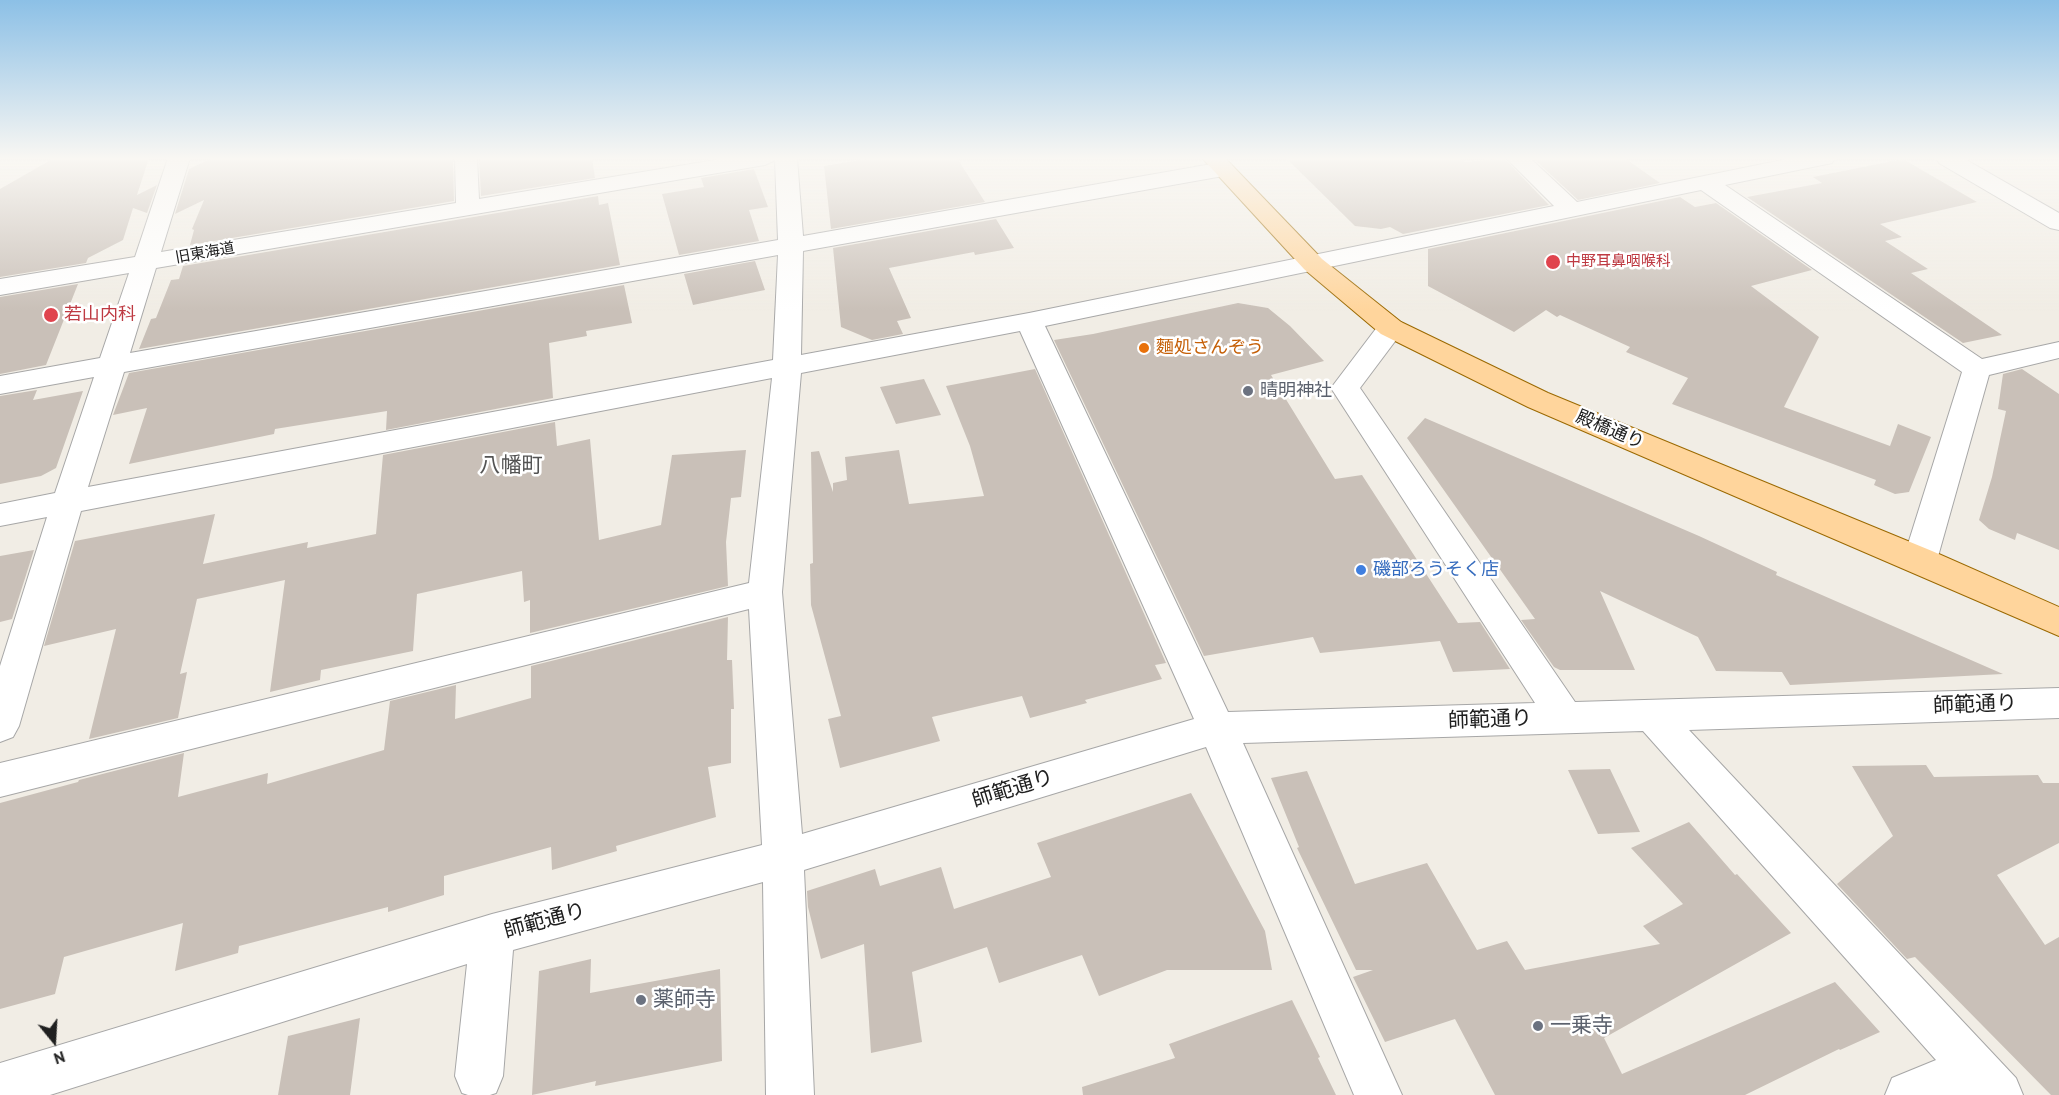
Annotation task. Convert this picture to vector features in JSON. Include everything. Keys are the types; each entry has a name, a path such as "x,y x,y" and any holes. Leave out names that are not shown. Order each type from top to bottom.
{"main road":[{"name":"殿橋通り","path":"1261,209 1313,264 1391,328 1538,400 1920,560 2059,622"}],"street":[{"path":"0,726 68,502 161,209"},
{"name":"旧東海道","path":"0,287 462,209"},
{"path":"789,209 791,245 787,367 765,592 783,858 790,1095"},
{"path":"0,385 791,245 978,209"},
{"path":"0,515 1029,321 1582,209"},
{"path":"1744,209 1977,369 2059,350"},
{"path":"2035,209 2059,223"},
{"path":"1029,321 1217,728 1378,1095"},
{"path":"1391,328 1345,388 1565,718"},
{"path":"1920,560 1977,369"},
{"path":"0,780 765,592"},
{"name":"師範通り","path":"0,1087 492,935 783,858 1217,728 2059,703"},
{"path":"1652,715 1987,1082"},
{"path":"479,1076 492,935"},
{"path":"1909,1095 1987,1082"}],"building":[{"path":"0,209 133,209 123,240 88,258 86,263 0,277"},
{"path":"136,209 148,209 147,213"},
{"path":"200,209 405,209 190,245 194,230 192,229"},
{"path":"520,209 609,209 620,265 139,349 151,319 156,318 171,280 179,279 183,266"},
{"path":"666,209 755,209 749,210 759,241 679,255"},
{"path":"829,209 945,209 831,229"},
{"path":"1338,209 1528,209 1403,234 1390,227 1381,229 1355,226"},
{"path":"1621,209 1725,209 1812,270 1751,286 1819,337 1784,407 1890,446 1898,424 1931,437 1909,492 1895,494 1874,485 1876,480 1672,404 1688,378 1626,352 1630,347 1560,315 1557,317 1546,310 1514,332 1428,286 1428,249"},
{"path":"1765,209 1946,209 1880,224 1902,237 1885,241 1928,269 1911,273 2002,335 1963,343"},
{"path":"996,219 1014,248 975,255 974,252 889,268 911,318 897,321 903,334 872,340 841,327 833,248"},
{"path":"755,261 765,290 693,305 684,274"},
{"path":"78,284 46,365 0,374 0,297"},
{"path":"624,285 632,323 586,331 587,336 549,343 553,398 386,430 387,411 275,429 274,434 129,464 147,408 113,415 129,373"},
{"path":"1238,303 1268,308 1290,326 1324,361 1271,375 1335,479 1362,475 1458,623 1480,622 1510,669 1453,672 1440,641 1320,653 1313,637 1204,656 1054,340 1093,334"},
{"path":"1035,369 1166,663 1155,665 1162,679 1030,718 1022,696 932,717 940,741 840,768 828,719 841,716 811,605 810,564 813,563 811,452 819,451 833,492 833,483 847,480 845,457 899,450 909,504 984,496 970,446 946,386"},
{"path":"2022,369 2059,394 2059,550 2017,533 2015,540 1989,529 1979,520 1992,477 2006,411 1998,409 2003,374"},
{"path":"924,379 941,415 896,424 880,387"},
{"path":"37,390 33,400 83,391 56,468 41,476 0,484 0,396"},
{"path":"1425,418 1699,536 1777,572 1776,575 2003,674 1790,685 1782,672 1716,671 1698,637 1600,591 1635,670 1560,670 1554,667 1521,620 1535,619 1407,438"},
{"path":"555,422 557,446 590,439 599,540 661,525 672,455 746,450 741,497 731,498 726,542 728,586 530,633 530,600 524,602 522,571 417,594 413,651 321,670 320,680 270,692 285,580 197,599 180,674 187,672 178,718 89,739 116,629 44,646 75,541 215,514 203,564 308,542 307,548 376,534 383,455"},
{"path":"34,550 12,619 0,622 0,556"},
{"path":"728,617 727,660 732,660 734,709 731,709 731,763 708,767 716,817 616,846 617,851 552,870 551,847 444,876 444,895 388,912 388,907 239,946 238,953 175,971 183,923 64,957 55,994 0,1009 0,803 184,753 178,797 268,773 267,784 384,750 390,701 456,685 455,719 531,698 531,666"},
{"path":"1926,765 1934,777 2038,775 2043,783 2059,783 2059,843 1997,875 2045,945 2059,937 2059,1095 2051,1095 1915,957 1907,959 1837,884 1893,836 1852,766"},
{"path":"1610,769 1640,832 1598,834 1568,770"},
{"path":"1307,771 1355,884 1427,863 1477,950 1507,941 1525,970 1660,944 1643,926 1683,904 1631,848 1689,822 1735,875 1737,874 1791,933 1604,1038 1622,1074 1835,982 1880,1032 1839,1049 1745,1095 1495,1095 1455,1019 1385,1042 1353,977 1373,970 1356,970 1297,848 1299,847 1271,778"},
{"path":"1191,793 1265,931 1272,970 1167,970 1099,996 1082,955 999,983 987,947 912,972 922,1042 871,1053 864,944 821,959 808,907 807,891 875,869 880,886 941,867 954,909 1051,877 1037,843"},
{"path":"591,959 590,993 720,969 722,1061 595,1086 596,1081 532,1095 539,971"},
{"path":"1292,1000 1336,1095 1083,1095 1082,1087 1175,1058 1169,1044"},
{"path":"360,1018 350,1095 278,1095 288,1036"}],"place":[{"name":"中野耳鼻咽喉科","path":"1553,262"},
{"name":"若山内科","path":"51,315"},
{"name":"麵処さんぞう","path":"1144,348"},
{"name":"晴明神社","path":"1248,391"},
{"name":"磯部ろうそく店","path":"1361,570"},
{"name":"薬師寺","path":"641,1000"},
{"name":"一乗寺","path":"1538,1026"}],"district":[{"name":"八幡町","path":"511,466"}]}
